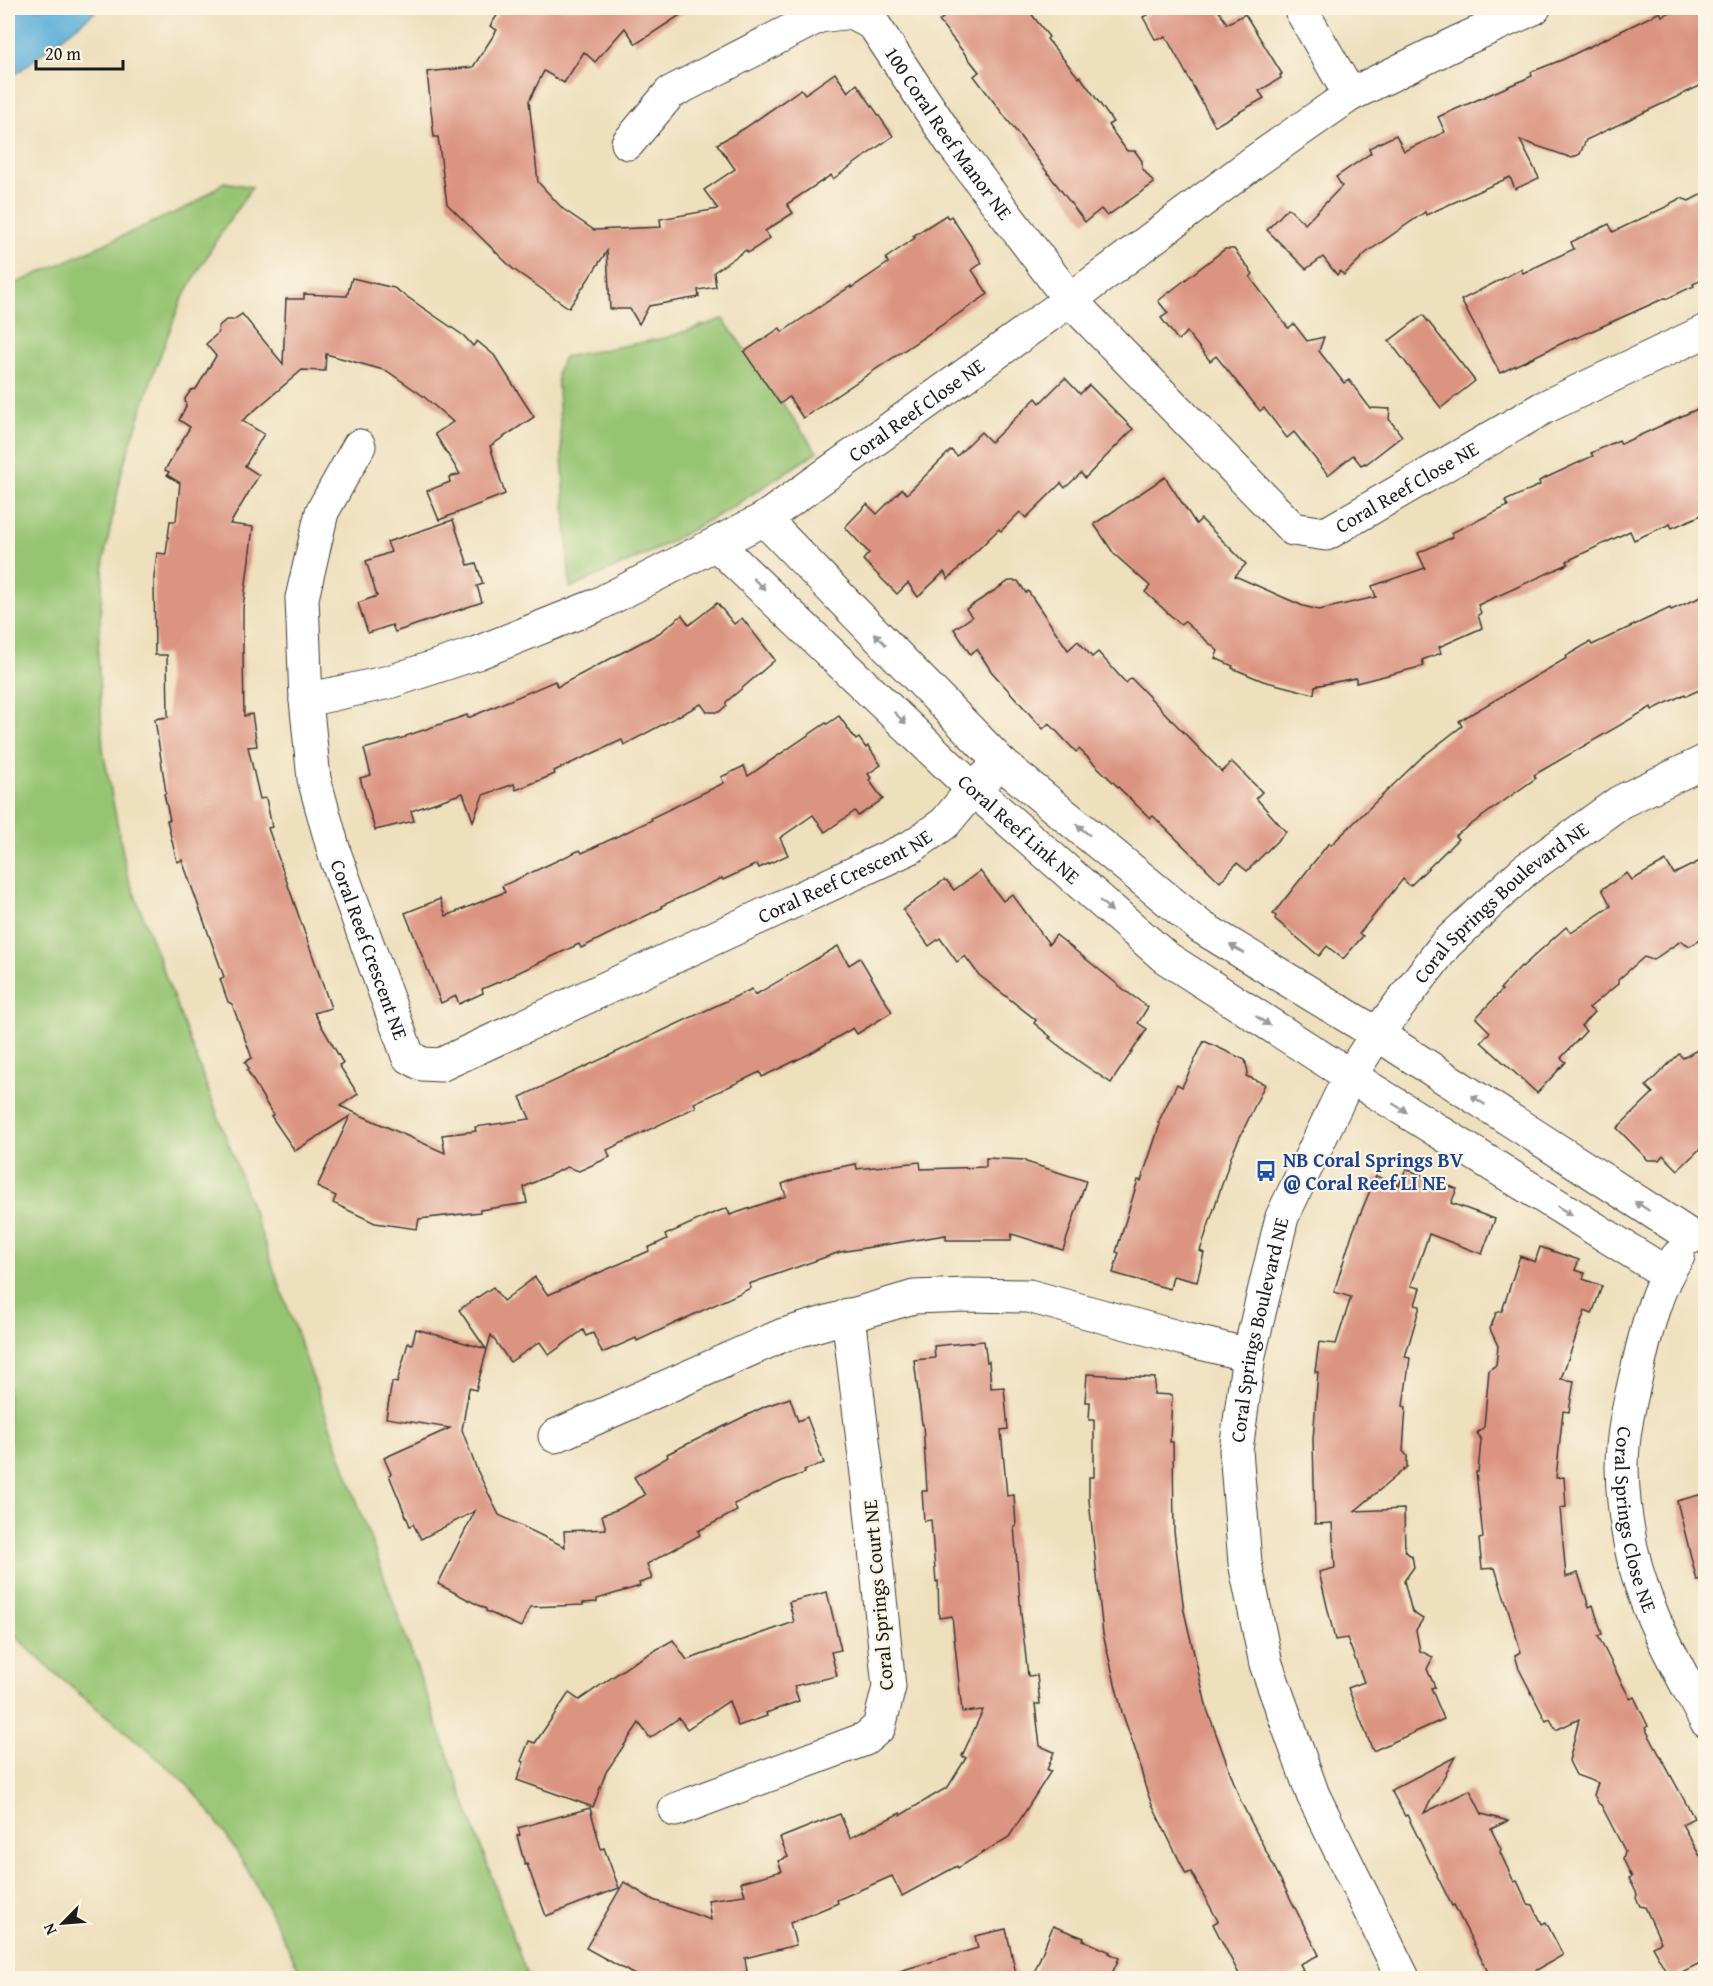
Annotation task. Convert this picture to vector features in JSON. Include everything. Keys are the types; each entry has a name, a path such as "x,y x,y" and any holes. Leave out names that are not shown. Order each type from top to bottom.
{"street":[{"path":"1300,8 1350,95"},
{"name":"Coral Reef Close NE","path":"764,519 1070,300 1254,162 1350,95 1534,8"},
{"name":"100 Coral Reef Manor NE","path":"628,143 670,93 819,16 852,12 874,25 952,143 1070,300"},
{"name":"Coral Reef Close NE","path":"1070,300 1293,529 1326,534 1543,408 1706,331"},
{"name":"Coral Reef Crescent NE","path":"359,446 322,512 302,598 306,700 314,779 335,855 408,1056 422,1064 440,1065 911,847 945,823 973,789 1001,763"},
{"path":"306,700 389,682 477,653 597,605 764,519"},
{"name":"Coral Reef Link NE","path":"764,519 1001,763 1201,927 1377,1034"},
{"name":"Coral Reef Link NE","path":"716,544 973,789 1165,957 1350,1076"},
{"name":"Coral Springs Boulevard NE","path":"1403,1978 1313,1796 1266,1664 1245,1563 1236,1450 1249,1355 1282,1216 1350,1076 1377,1034 1446,944 1524,871 1620,802 1706,761"},
{"name":"Coral Springs Close NE","path":"1377,1034 1699,1230 1666,1273 1642,1349 1629,1406 1622,1465 1628,1533 1638,1573 1654,1618 1706,1721"},
{"path":"1350,1076 1666,1273"},
{"path":"555,1436 783,1335 914,1298 967,1295 1029,1296 1249,1355"},
{"name":"Coral Springs Court NE","path":"675,1810 865,1739 879,1727 889,1687 848,1315"}],"green space":[{"path":"224,182 252,187 217,239 181,301 154,372 122,470 104,559 98,653 103,750 127,874 235,1161 528,1978 303,1978 240,1857 192,1790 175,1773 56,1674 8,1627 8,287 194,204"},
{"path":"723,319 817,452 731,508 655,550 570,588 557,372 564,357 665,338"}],"water":[{"path":"8,8 100,8 8,80"}],"building":[{"path":"502,8 691,8 636,44 625,28 595,62 584,52 564,83 544,71 529,101 538,182 563,209 594,230 661,227 660,219 718,209 704,190 735,169 717,144 745,128 801,89 805,94 835,73 848,92 857,84 893,136 833,179 831,175 787,204 793,213 765,231 770,238 748,253 746,250 714,272 716,287 698,290 699,297 649,306 639,324 630,309 610,309 607,251 569,308 513,269 447,204 438,137 434,137 427,72 473,67 497,30 490,26"},
{"path":"956,8 1027,8 1049,37 1047,39 1079,78 1080,76 1113,122 1108,125 1127,151 1135,151 1142,161 1142,168 1154,183 1107,216 1101,209 1085,222 974,76 979,72 939,21"},
{"path":"1143,8 1217,8 1227,24 1245,14 1282,74 1281,78 1259,91 1264,98 1215,126 1166,37 1155,39 1143,17 1148,15"},
{"path":"1679,8 1699,8 1706,22 1706,83 1586,140 1580,154 1572,158 1520,140 1539,178 1515,189 1510,177 1426,215 1425,212 1366,253 1344,275 1340,271 1337,275 1323,257 1306,269 1267,230 1288,208 1305,224 1342,186 1336,177 1371,153 1369,148 1396,135 1404,151 1445,132 1438,117 1532,76 1531,72 1564,59 1660,12 1662,16"},
{"path":"1706,192 1706,278 1666,299 1575,337 1500,373 1461,300 1521,269 1523,273 1574,249 1571,242 1609,224 1613,232 1681,198 1689,201"},
{"path":"946,215 948,218 951,216 982,263 972,270 988,294 803,418 789,397 780,404 744,352 780,328 782,332 888,263 886,258 915,238 913,236"},
{"path":"1225,249 1234,249 1253,274 1250,277 1288,328 1294,324 1307,341 1324,337 1319,351 1344,383 1349,380 1370,408 1390,409 1389,419 1402,436 1366,464 1361,465 1353,455 1328,475 1294,432 1287,438 1264,408 1260,411 1216,356 1210,361 1187,332 1178,340 1161,318 1168,313 1158,301"},
{"path":"352,278 394,288 464,336 473,346 477,341 494,355 534,417 490,446 505,494 439,520 427,491 450,482 449,477 460,474 435,434 453,422 422,395 387,371 326,354 325,371 302,370 242,421 264,434 245,466 259,475 230,524 253,527 243,608 244,716 252,714 257,746 248,747 260,799 266,798 272,827 268,828 331,1008 314,1013 343,1063 339,1065 358,1094 340,1106 445,1153 442,1135 476,1131 475,1127 530,1119 520,1097 752,989 755,995 838,946 849,965 860,958 892,1012 857,1034 853,1028 809,1054 762,1077 760,1072 694,1103 696,1107 607,1150 610,1157 579,1171 567,1167 524,1187 527,1203 480,1210 480,1212 419,1219 417,1229 375,1223 333,1203 336,1196 317,1187 350,1116 295,1151 271,1116 273,1115 247,1070 249,1069 245,1062 252,1058 232,1004 228,1002 220,979 224,977 182,860 177,862 167,820 170,820 164,794 166,793 155,719 168,717 167,655 155,655 154,577 157,553 166,554 170,521 176,521 180,483 167,475 169,472 165,470 190,427 179,420 186,406 185,399 191,390 196,389 216,356 206,344 218,333 219,326 226,320 233,320 242,314 283,364 286,299 304,299 304,294 347,296"},
{"path":"1423,315 1475,381 1441,408 1389,341"},
{"path":"1065,378 1080,394 1089,385 1133,429 1085,478 1081,473 1065,488 1061,483 1026,518 1020,512 1001,531 999,529 948,579 944,572 918,597 908,583 897,594 863,560 869,553 845,527 867,504 877,514 902,489 907,494 951,450 957,456 981,432 991,442 1036,398 1040,403"},
{"path":"1706,405 1706,513 1672,528 1670,524 1634,540 1630,531 1567,561 1568,564 1478,605 1482,628 1439,647 1441,653 1422,660 1424,666 1356,683 1356,678 1315,686 1314,694 1263,681 1215,658 1218,651 1184,621 1181,625 1145,592 1150,586 1114,554 1094,524 1165,477 1196,524 1201,519 1246,564 1235,576 1303,606 1319,610 1376,597 1372,586 1425,568 1418,553 1453,537 1451,533 1508,506 1505,501 1540,485 1539,481 1593,456 1591,453 1619,440 1621,444"},
{"path":"453,520 468,565 476,563 483,584 477,586 482,602 395,632 392,625 368,633 358,603 377,596 366,561 391,552 387,542"},
{"path":"1009,581 1018,581 1026,593 1028,591 1068,650 1078,641 1092,657 1098,652 1126,683 1131,678 1222,772 1232,762 1262,792 1256,798 1286,832 1247,871 1237,863 1220,882 1153,816 1150,818 1079,749 1076,752 1049,723 1043,729 991,671 977,649 970,654 954,629 972,617 966,609"},
{"path":"1706,595 1706,687 1652,710 1651,707 1534,775 1536,778 1455,836 1458,839 1410,886 1403,879 1359,934 1363,936 1343,959 1327,946 1319,956 1275,919 1276,916 1273,914 1329,843 1331,845 1422,757 1462,726 1459,721 1567,658 1566,656 1590,642 1592,645 1670,608 1671,610"},
{"path":"717,603 734,624 742,618 775,660 726,702 726,706 719,712 707,712 701,704 624,745 622,740 554,771 555,774 516,790 514,784 483,795 473,821 463,793 411,811 414,821 375,830 360,778 371,775 364,749 467,715 468,718 555,681 557,687 659,633 682,615 689,625"},
{"path":"839,716 856,740 859,738 866,748 868,746 881,765 868,774 871,778 869,780 883,799 858,816 855,811 825,832 813,815 780,838 788,855 759,868 757,864 723,880 722,878 661,906 662,908 581,948 579,944 482,989 483,993 459,1004 456,996 441,1003 405,913 440,899 446,916 505,892 502,886 580,850 582,853 652,820 651,818 724,783 721,777 744,766 748,776"},
{"path":"1706,858 1706,937 1690,946 1681,941 1653,960 1644,957 1618,980 1618,984 1589,1008 1594,1012 1581,1026 1586,1031 1561,1058 1566,1062 1537,1093 1481,1042 1490,1032 1476,1018 1521,966 1566,927 1571,933 1611,906 1602,889 1627,873 1632,880 1666,861 1674,874"},
{"path":"980,871 1003,901 1012,894 1049,944 1056,935 1148,1007 1138,1023 1147,1029 1111,1083 1049,1038 1051,1037 1034,1023 1036,1020 979,975 965,956 957,962 940,938 929,946 903,910 944,880 954,890"},
{"path":"1204,1041 1245,1060 1248,1072 1246,1076 1265,1084 1232,1154 1200,1251 1204,1253 1197,1282 1173,1276 1170,1289 1113,1273 1119,1253 1116,1252 1138,1180 1141,1181 1160,1124 1158,1123 1177,1084 1182,1087"},
{"path":"1706,1045 1706,1143 1678,1170 1663,1155 1659,1160 1648,1160 1617,1128 1653,1093 1646,1086 1679,1054 1683,1058"},
{"path":"986,1158 1026,1160 1026,1162 1086,1181 1063,1250 1012,1234 1011,1240 946,1240 946,1235 840,1252 749,1284 751,1288 637,1341 636,1338 602,1353 593,1333 586,1336 583,1330 549,1355 540,1342 510,1362 491,1335 476,1390 469,1388 462,1430 477,1470 499,1515 565,1547 564,1531 606,1529 602,1515 645,1495 634,1477 668,1457 667,1454 766,1406 790,1398 798,1421 807,1417 824,1463 804,1470 805,1473 782,1481 734,1504 737,1511 698,1531 700,1535 647,1564 652,1579 639,1583 640,1586 597,1599 597,1602 583,1603 583,1605 530,1607 521,1627 486,1611 438,1584 475,1511 421,1539 413,1524 410,1526 389,1475 391,1474 384,1458 450,1428 386,1418 392,1382 397,1383 408,1343 412,1344 416,1329 486,1349 459,1310 493,1287 503,1301 535,1277 548,1295 649,1251 648,1248 667,1239 665,1235 709,1215 727,1208 730,1215 786,1196 782,1184 814,1172 856,1164 857,1169 920,1162 921,1169 986,1167"},
{"path":"1406,1169 1457,1189 1451,1203 1495,1219 1482,1254 1429,1234 1411,1286 1420,1288 1415,1305 1420,1306 1405,1357 1410,1358 1403,1406 1406,1407 1403,1451 1407,1456 1407,1467 1355,1511 1404,1509 1405,1552 1412,1556 1414,1567 1404,1581 1412,1612 1423,1619 1416,1630 1420,1651 1433,1657 1427,1669 1435,1687 1431,1688 1444,1719 1373,1751 1348,1688 1364,1682 1347,1638 1335,1640 1319,1572 1335,1568 1332,1523 1315,1524 1313,1440 1318,1372 1315,1372 1319,1342 1336,1344 1351,1297 1334,1292 1352,1234 1376,1176 1399,1185"},
{"path":"1540,1247 1579,1260 1575,1270 1585,1273 1583,1279 1602,1286 1592,1314 1585,1311 1561,1379 1574,1381 1569,1412 1563,1411 1556,1478 1564,1477 1566,1507 1560,1508 1566,1577 1578,1573 1589,1607 1593,1605 1602,1634 1598,1636 1630,1699 1634,1697 1648,1726 1645,1728 1694,1818 1682,1824 1706,1867 1706,1960 1670,1978 1652,1946 1661,1942 1645,1907 1640,1906 1636,1898 1637,1894 1629,1878 1632,1877 1623,1859 1625,1851 1594,1795 1598,1783 1576,1775 1569,1761 1579,1719 1556,1730 1550,1719 1546,1721 1519,1669 1515,1655 1521,1652 1495,1568 1482,1569 1479,1539 1483,1538 1476,1472 1478,1472 1481,1440 1477,1433 1484,1427 1489,1370 1496,1365 1498,1346 1490,1329 1496,1313 1502,1311 1520,1256 1535,1262"},
{"path":"984,1341 987,1362 989,1361 991,1388 1004,1387 1008,1429 1001,1430 1007,1496 1014,1495 1016,1526 1014,1526 1028,1676 1037,1675 1040,1704 1035,1704 1040,1746 1054,1752 1047,1770 1051,1771 1009,1837 958,1868 957,1866 902,1896 892,1876 837,1900 838,1903 790,1923 796,1945 745,1958 747,1972 700,1978 640,1978 586,1948 624,1882 653,1900 711,1920 708,1900 745,1895 741,1882 782,1871 778,1861 788,1857 780,1838 840,1814 850,1838 900,1813 901,1815 948,1787 966,1758 962,1756 983,1710 962,1712 952,1616 939,1618 938,1581 936,1582 931,1520 924,1521 922,1491 927,1491 923,1424 914,1360 935,1358 934,1346"},
{"path":"1087,1374 1155,1378 1154,1394 1172,1395 1170,1442 1173,1442 1174,1531 1184,1611 1207,1709 1241,1802 1319,1955 1300,1964 1303,1970 1285,1978 1241,1978 1213,1924 1218,1921 1191,1872 1186,1874 1145,1786 1122,1712 1103,1634 1089,1500 1089,1477 1094,1477 1094,1420 1089,1420 1090,1402 1085,1402"},
{"path":"1706,1493 1706,1580 1697,1581 1677,1501"},
{"path":"827,1592 841,1650 831,1652 837,1676 794,1686 799,1701 738,1726 729,1701 687,1729 679,1718 650,1738 639,1723 606,1772 593,1807 517,1780 529,1741 535,1743 569,1693 579,1700 633,1663 673,1640 687,1660 794,1622 789,1602"},
{"path":"1455,1757 1424,1813 1470,1790 1482,1814 1508,1821 1491,1829 1501,1849 1500,1852 1514,1882 1517,1881 1528,1904 1533,1905 1542,1924 1546,1922 1563,1955 1523,1978 1491,1978 1407,1815 1405,1816 1391,1790"},
{"path":"590,1808 601,1849 604,1848 619,1888 546,1916 527,1864 525,1865 517,1836 520,1835 518,1828"},
{"path":"1053,1926 1084,1938 1083,1940 1119,1958 1110,1978 1032,1978"},
{"path":"1006,1929 1017,1978 897,1978 896,1972 978,1948 975,1936"}],"place":[{"name":"NB Coral Springs BV @ Coral Reef LI NE","path":"1266,1171"}]}
